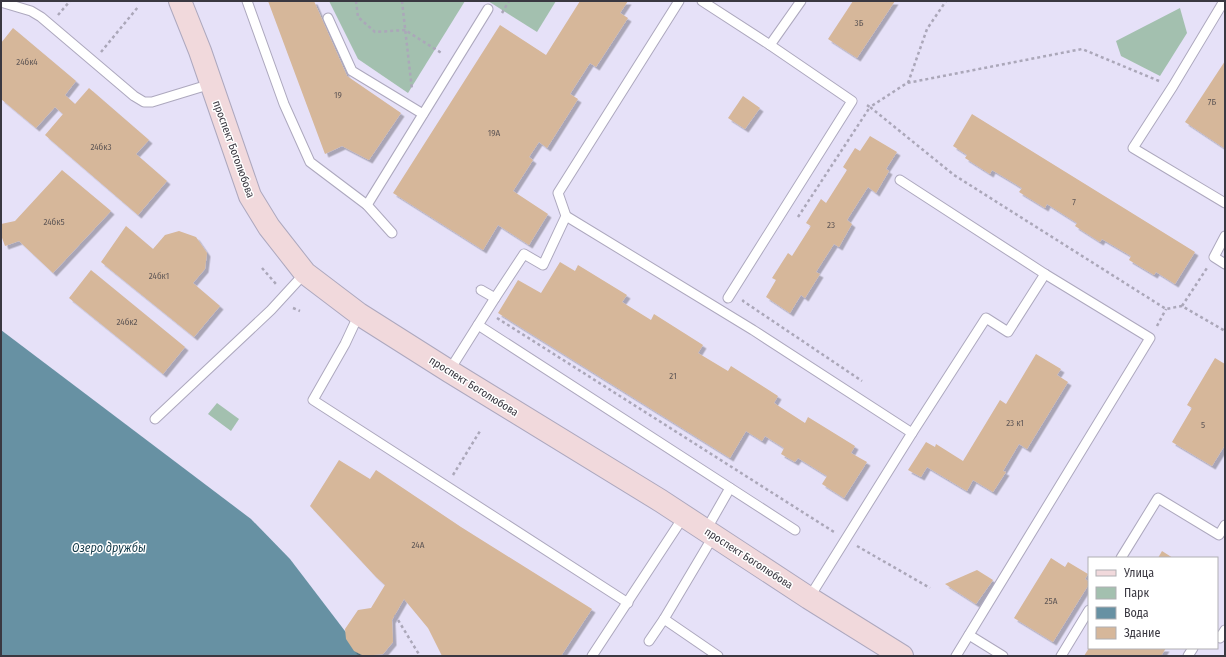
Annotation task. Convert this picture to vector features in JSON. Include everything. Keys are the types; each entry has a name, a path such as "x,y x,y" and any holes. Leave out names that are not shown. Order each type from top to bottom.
{"main road":[{"name":"проспект Боголюбова","path":"181,1 200,51 250,196 269,227 305,273 359,314 710,532 809,598 902,656"}],"lane":[{"path":"247,1 284,104 310,162 367,205 392,233"},
{"path":"680,1 558,193 566,216 753,330 912,433"},
{"path":"702,1 852,101 728,298"},
{"path":"770,45 800,1"},
{"path":"1224,1 1173,86 1133,148 1225,203"},
{"path":"1,2 30,11 41,17 134,96 144,102 159,100 211,84"},
{"path":"367,205 488,9"},
{"path":"328,18 352,71 423,114"},
{"path":"900,180 1045,274 1150,338 956,656"},
{"path":"449,371 486,311 524,254 543,265 566,216"},
{"path":"1225,236 1214,257 1225,264"},
{"path":"155,419 271,310 305,273"},
{"path":"809,598 986,318 1008,332 1045,274"},
{"path":"481,290 495,298"},
{"path":"359,314 345,344 313,400 628,602"},
{"path":"478,325 795,530"},
{"path":"649,641 664,619 710,532 730,488"},
{"path":"1122,557 1158,498 1219,535 1225,525"},
{"path":"592,656 684,516"},
{"path":"1061,656 1088,612"},
{"path":"664,619 718,656"},
{"path":"1218,637 1220,638 1225,630"},
{"path":"969,636 1003,656"}],"path":[{"path":"56,17 70,1"},
{"path":"356,1 358,17 375,32 405,30 456,62"},
{"path":"402,1 414,108"},
{"path":"907,84 927,29 946,1"},
{"path":"795,221 870,107 907,84 1082,49 1173,86"},
{"path":"870,107 954,175 1166,309 1182,306 1225,331"},
{"path":"1182,306 1214,257"},
{"path":"747,294 743,301 868,386"},
{"path":"1150,338 1166,309"},
{"path":"486,311 846,539 930,588"},
{"path":"446,485 480,431"},
{"path":"395,615 420,656"}],"green space":[{"path":"329,1 465,1 408,93 358,59"},
{"path":"488,1 556,1 537,32"},
{"path":"1180,8 1187,33 1160,76 1121,56 1116,41"},
{"path":"217,403 239,419 231,431 208,414"}],"water":[{"name":"Озеро дружбы","path":"1,330 251,519 290,559 364,656 1,656"}],"building":[{"path":"268,1 314,1 347,76 401,113 369,160 342,146 325,154"},
{"path":"580,1 628,1 620,13 628,18 596,67 590,63 570,94 578,99 547,148 539,142 529,157 533,160 513,191 548,214 529,245 498,225 483,250 393,193 500,25 546,55"},
{"path":"853,1 895,1 857,58 828,39"},
{"path":"13,28 76,81 65,95 75,104 89,88 149,140 136,154 167,181 138,215 45,135 63,114 55,107 36,128 1,99 1,43"},
{"path":"1225,61 1225,147 1224,148 1185,122"},
{"path":"743,96 760,108 745,129 728,118"},
{"path":"972,114 1195,252 1175,284 1156,272 1154,275 1129,260 1131,256 1102,239 1100,242 1075,226 1077,223 1047,204 1045,208 1019,192 1022,188 992,170 990,174 965,158 967,155 953,146"},
{"path":"870,136 897,152 886,169 889,171 876,193 868,187 847,220 852,224 839,247 834,244 816,272 820,274 805,298 801,295 790,313 766,297 776,280 772,278 788,253 792,256 811,226 806,223 821,199 826,203 847,170 843,167 855,148 860,151"},
{"path":"62,170 111,211 53,273 19,241 5,246 1,235 1,224 15,221"},
{"path":"126,226 153,249 165,235 179,231 196,237 207,253 205,269 193,283 220,306 194,337 101,262"},
{"path":"560,262 575,271 578,265 627,295 622,302 651,320 654,314 703,345 698,353 728,371 731,366 778,396 774,403 805,423 808,417 855,446 851,453 867,462 844,498 822,484 827,476 798,458 795,462 781,454 784,448 765,436 762,441 746,431 730,458 498,313 518,280 541,293"},
{"path":"91,270 185,347 163,374 69,298"},
{"path":"1036,354 1061,369 1057,375 1068,382 1027,449 1019,444 1003,471 1006,472 993,492 973,480 967,491 927,467 921,477 908,470 926,442 935,447 936,444 963,461 1000,400 1006,404"},
{"path":"1215,358 1225,364 1225,445 1212,466 1172,442 1192,408 1187,405"},
{"path":"339,460 370,479 376,470 461,527 592,609 561,656 442,656 428,628 404,599 392,620 393,642 383,654 364,656 354,651 346,639 345,629 358,610 371,608 385,585 310,506"},
{"path":"1162,551 1171,557 1159,557"},
{"path":"1051,558 1065,567 1068,562 1088,574 1085,579 1088,581 1088,586 1053,642 1014,618"},
{"path":"977,570 993,580 976,604 945,584"},
{"path":"1088,649 1165,649 1161,656 1084,656"}]}
